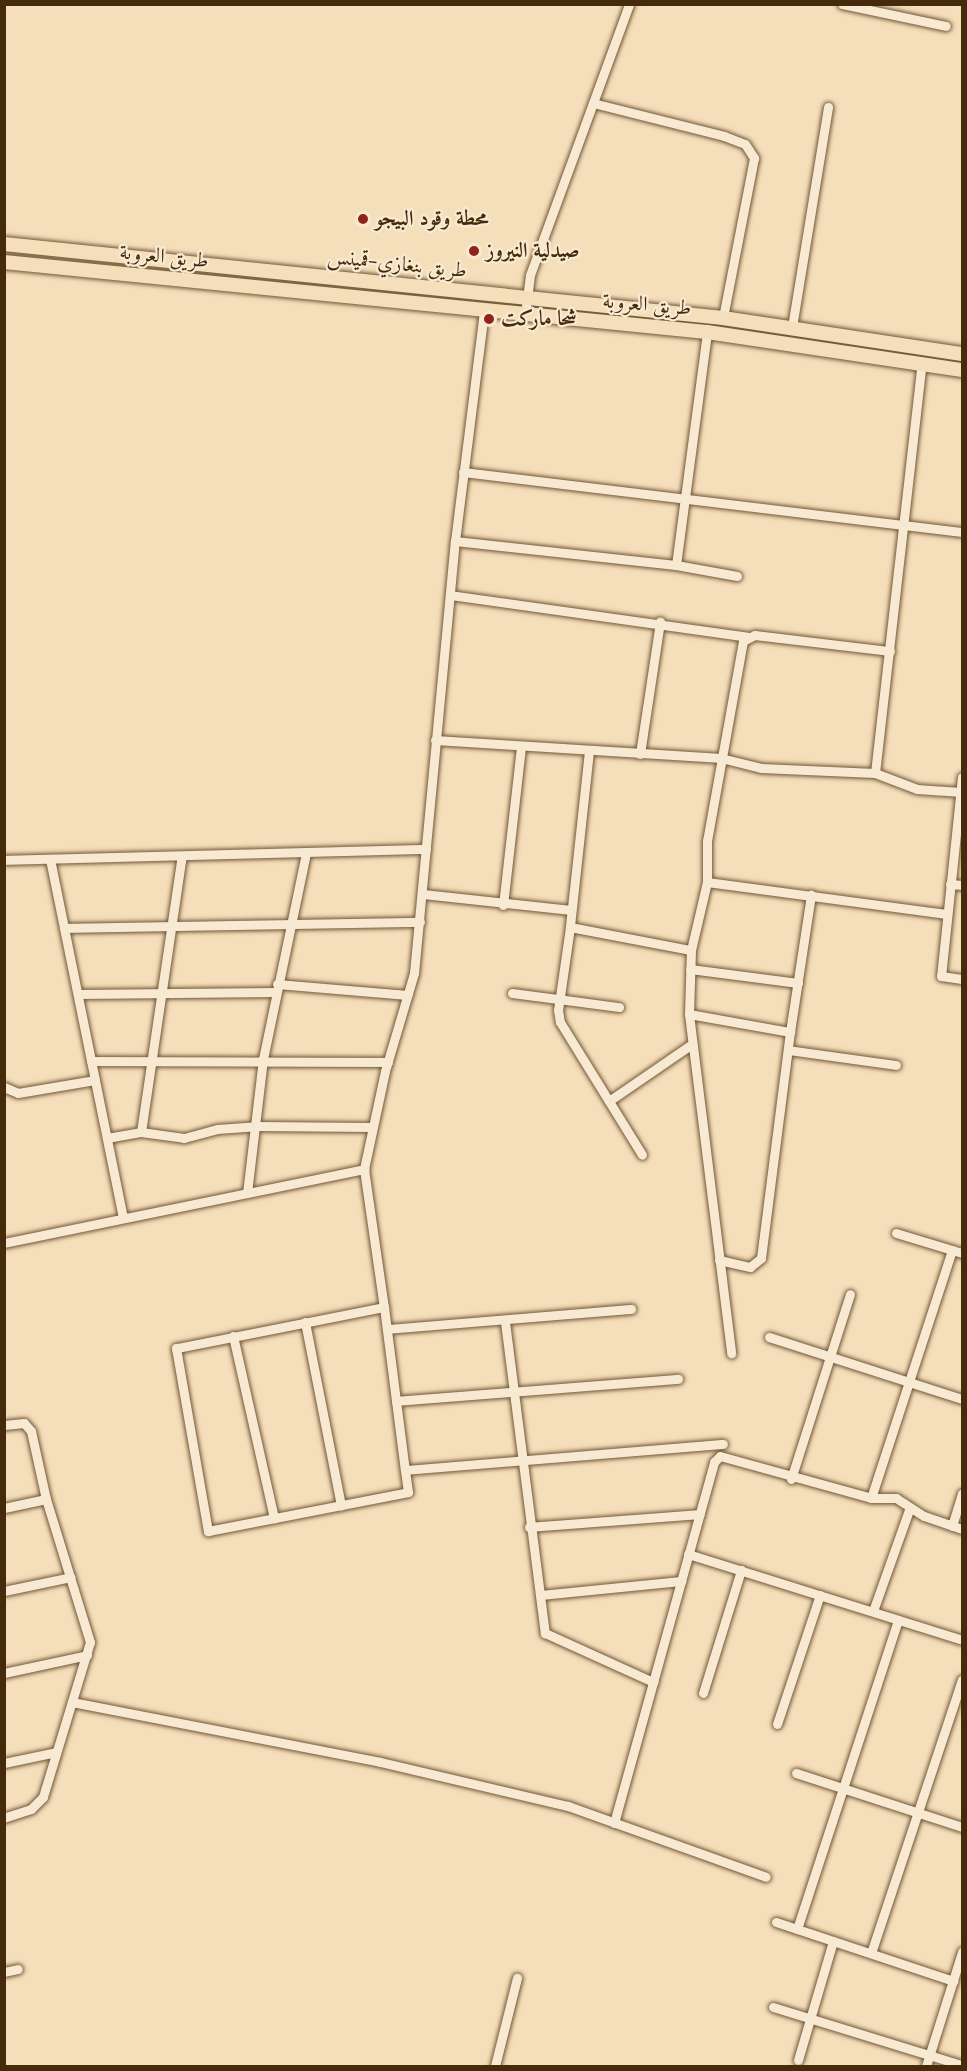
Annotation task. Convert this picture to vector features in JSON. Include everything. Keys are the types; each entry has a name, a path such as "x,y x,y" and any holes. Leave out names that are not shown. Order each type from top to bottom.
{"main road":[{"name":"طريق بنغازي-قمينس","path":"4,244 723,318 963,354"},
{"name":"طريق العروبة","path":"4,262 706,332 963,370"}],"street":[{"path":"525,315 530,275 629,4"},
{"path":"842,4 946,26"},
{"path":"593,103 724,136 745,144 754,158 723,318"},
{"path":"792,327 828,107"},
{"path":"384,1307 176,1348 208,1531 408,1492 384,1307 364,1170 371,1127 408,994 420,922 455,541 484,310"},
{"path":"676,565 706,332"},
{"path":"875,773 922,363"},
{"path":"463,472 685,496 963,532"},
{"path":"455,541 676,565 737,576"},
{"path":"450,595 660,622 748,637 890,651"},
{"path":"640,754 660,622"},
{"path":"731,1353 692,1044 689,1014 690,969 691,950 707,882 707,841 721,758 740,650 748,637"},
{"path":"435,740 521,748 721,758 761,768 875,773 917,789 961,792"},
{"path":"503,905 521,748"},
{"path":"589,751 570,910 560,1022 642,1155"},
{"path":"963,777 941,976 963,979"},
{"path":"4,860 426,849"},
{"path":"247,1193 263,1059 306,852"},
{"path":"141,1132 182,856"},
{"path":"50,859 123,1218"},
{"path":"707,882 947,914"},
{"path":"950,884 963,885"},
{"path":"423,894 503,905 570,910"},
{"path":"719,1260 750,1267 761,1258 790,1032 811,895"},
{"path":"64,928 420,922"},
{"path":"570,927 691,950"},
{"path":"690,969 798,983"},
{"path":"78,994 161,995 276,988 408,994"},
{"path":"512,993 619,1007"},
{"path":"689,1014 790,1032"},
{"path":"609,1101 692,1044"},
{"path":"788,1050 897,1065"},
{"path":"91,1062 152,1059 263,1059 388,1062"},
{"path":"4,1087 18,1093 95,1080"},
{"path":"107,1138 141,1132 177,1138 217,1129 256,1126 371,1127"},
{"path":"4,1243 364,1170"},
{"path":"896,1233 963,1253"},
{"path":"871,1498 911,1382 952,1250"},
{"path":"791,1479 850,1294"},
{"path":"387,1329 505,1322 632,1309"},
{"path":"305,1322 341,1505"},
{"path":"505,1322 512,1393 545,1633 653,1682"},
{"path":"233,1336 274,1518"},
{"path":"769,1337 963,1398"},
{"path":"396,1401 678,1379"},
{"path":"4,1425 21,1422 29,1427 46,1499 90,1636 87,1655 38,1804 4,1818"},
{"path":"405,1470 723,1444"},
{"path":"614,1823 714,1462 720,1456 727,1455 791,1479 871,1498 896,1498 910,1507 963,1530"},
{"path":"952,1526 963,1493"},
{"path":"4,1508 46,1499"},
{"path":"873,1611 910,1507"},
{"path":"530,1527 700,1514"},
{"path":"688,1554 963,1640"},
{"path":"703,1693 741,1570"},
{"path":"4,1591 71,1577"},
{"path":"540,1595 681,1581"},
{"path":"777,1724 820,1594"},
{"path":"796,1929 898,1620"},
{"path":"4,1673 87,1655"},
{"path":"871,1953 963,1680"},
{"path":"72,1702 380,1762 568,1806 766,1877"},
{"path":"4,1763 56,1752"},
{"path":"796,1773 843,1786 963,1827"},
{"path":"776,1922 953,1981"},
{"path":"798,2060 833,1941"},
{"path":"926,2067 963,1952"},
{"path":"4,1972 18,1969"},
{"path":"495,2067 518,1978"},
{"path":"773,2007 963,2065"}],"place":[{"name":"محطة وقود البيجو","path":"363,219"},
{"name":"صيدلية النيروز","path":"474,251"},
{"name":"شحا ماركت","path":"489,319"}]}
